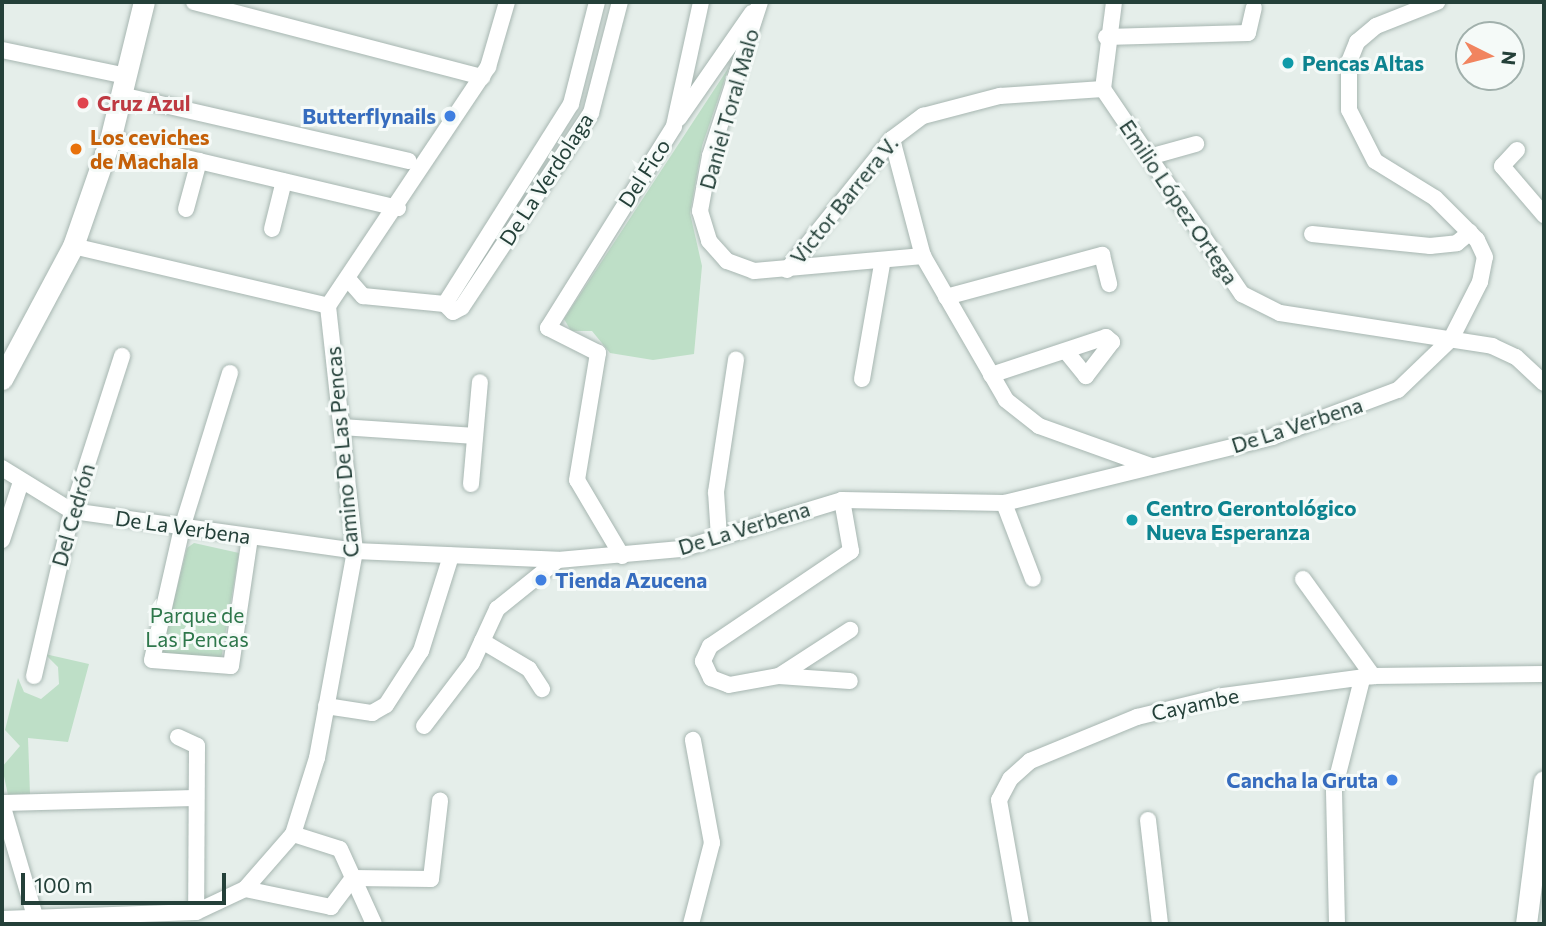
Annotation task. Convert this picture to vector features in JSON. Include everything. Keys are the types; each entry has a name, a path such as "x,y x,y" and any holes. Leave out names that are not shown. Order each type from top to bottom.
{"street":[{"path":"2,379 73,246 110,140 144,2"},
{"path":"194,2 482,77"},
{"path":"73,246 328,306 398,208 482,77 507,2"},
{"name":"De La Verdolaga","path":"597,2 571,104 445,304 449,311 462,307 591,113 620,2"},
{"name":"Del Fico","path":"622,556 578,485 598,353 548,328 674,126 701,2"},
{"path":"674,126 760,2"},
{"name":"Daniel Toral Malo","path":"760,2 710,156 700,211 709,242 727,261 754,271 882,264 923,256"},
{"path":"1103,89 1106,37 1114,2"},
{"path":"1437,2 1376,26 1356,42 1349,62 1349,110 1375,161 1427,192 1470,232 1483,248 1483,269 1451,339"},
{"path":"1106,37 1248,33 1254,8"},
{"path":"2,50 123,86 409,161"},
{"name":"Victor Barrera V.","path":"787,270 892,139 923,116 1000,96 1103,89"},
{"name":"Emilio López Ortega","path":"1103,89 1249,298 1280,313 1451,339 1508,352 1542,377"},
{"path":"892,139 923,256 1006,400 1039,426 1151,466"},
{"path":"110,140 398,208"},
{"path":"1149,157 1196,144"},
{"path":"1517,150 1502,166 1544,215"},
{"path":"186,209 199,161"},
{"path":"272,229 284,181"},
{"path":"1312,234 1430,246 1457,243 1470,232"},
{"path":"946,297 1102,255 1109,284"},
{"path":"862,379 882,264"},
{"path":"348,279 363,296 445,304"},
{"name":"Camino De Las Pencas","path":"2,919 35,916 171,920 196,912 245,889 293,834 307,802 355,551 328,306"},
{"name":"De La Verbena","path":"9,476 72,511 355,551 558,560 622,556 719,537 842,500 1004,503 1272,437 1383,397 1451,339"},
{"path":"991,375 1066,351"},
{"name":"Del Cedrón","path":"34,676 72,511 122,356"},
{"path":"719,537 716,492 736,359"},
{"path":"230,373 182,528 149,654 158,663 231,666 250,537"},
{"path":"471,484 480,382"},
{"path":"342,427 475,436"},
{"path":"2,540 9,476"},
{"path":"842,500 851,551 704,653 706,671 723,684 779,676 850,681"},
{"path":"1004,503 1032,579"},
{"path":"326,706 372,713 386,705 421,650 451,556"},
{"path":"424,726 482,641 497,609 558,560"},
{"path":"1303,579 1367,678 1334,790 1337,924"},
{"path":"779,676 850,630"},
{"path":"482,641 529,669 542,689"},
{"name":"Cayambe","path":"1021,924 1000,814 1002,789 1017,771 1137,717 1223,696 1367,678 1544,674"},
{"path":"178,737 197,746 196,912"},
{"path":"691,924 712,843 693,740"},
{"path":"1526,924 1544,781"},
{"path":"35,916 2,804 196,798"},
{"path":"353,878 432,879 440,801"},
{"path":"1149,820 1160,924"},
{"path":"293,834 340,849 374,924"},
{"path":"245,889 331,907 353,878"}],"green space":[{"path":"729,67 702,146 690,213 702,266 694,354 653,360 610,353 592,331 571,331 564,319"},
{"name":"Parque de Las Pencas","path":"194,543 239,553 221,660 161,653 187,548"},
{"path":"45,654 89,664 68,742 28,738 30,794 8,795 2,767 20,746 5,730 18,678 24,692 41,699 59,684 58,667"}],"place":[{"name":"Pencas Altas","path":"1288,63"},
{"name":"Cruz Azul","path":"83,103"},
{"name":"Butterflynails","path":"450,116"},
{"name":"Los ceviches de Machala","path":"76,149"},
{"name":"Centro Gerontológico Nueva Esperanza","path":"1132,520"},
{"name":"Tienda Azucena","path":"541,580"},
{"name":"Cancha la Gruta","path":"1392,780"}]}
